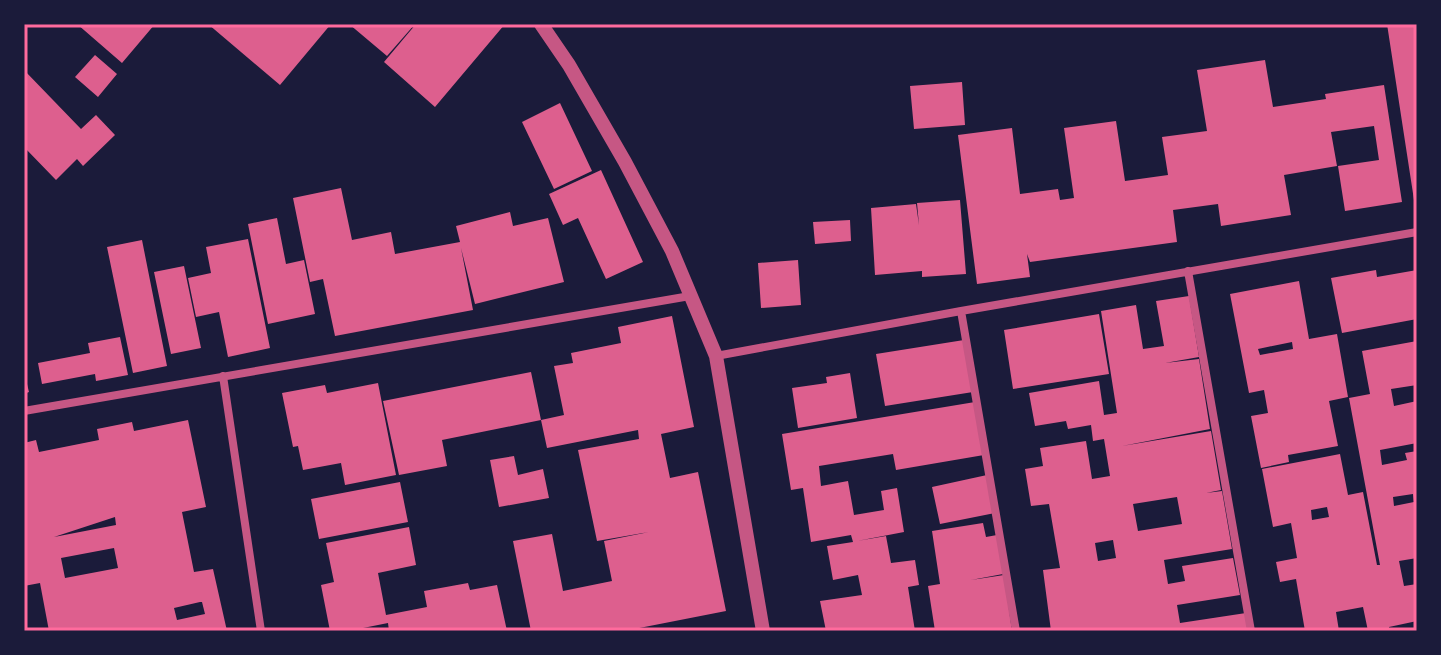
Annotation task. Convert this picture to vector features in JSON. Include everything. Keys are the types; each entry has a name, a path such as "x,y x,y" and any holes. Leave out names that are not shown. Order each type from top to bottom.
{"street":[{"path":"541,24 569,65 625,162 672,251 716,356 763,631"},
{"path":"716,356 1417,232"},
{"path":"1188,271 1251,631"},
{"path":"24,411 690,296"},
{"path":"961,311 1016,631"},
{"path":"223,376 261,631"}],"building":[{"path":"77,24 155,24 122,63"},
{"path":"208,24 331,24 280,85"},
{"path":"349,24 415,24 387,56"},
{"path":"416,24 505,24 435,107 384,62"},
{"path":"1387,24 1417,24 1417,199 1414,200"},
{"path":"95,55 117,74 98,97 75,77"},
{"path":"1265,60 1273,107 1326,99 1325,94 1384,85 1402,202 1345,211 1338,166 1379,160 1374,126 1331,132 1337,166 1284,175 1291,215 1221,226 1218,204 1173,210 1177,242 1030,262 1027,254 1030,277 977,284 958,135 1012,128 1020,194 1058,189 1060,200 1074,198 1064,128 1116,121 1125,181 1168,175 1162,137 1207,131 1197,70"},
{"path":"24,70 81,129 96,115 115,135 83,166 77,159 56,180 24,147"},
{"path":"962,82 965,125 914,129 910,86"},
{"path":"560,103 592,171 554,189 522,122"},
{"path":"601,170 643,262 606,279 578,218 563,225 549,194"},
{"path":"341,188 352,240 391,232 395,254 460,242 456,226 510,212 513,226 548,218 564,282 475,304 461,248 473,310 335,336 323,279 310,282 293,198"},
{"path":"960,200 966,274 922,277 922,271 875,275 871,208 916,204 919,225 917,203"},
{"path":"277,218 286,264 304,260 315,314 268,324 248,224"},
{"path":"850,220 851,241 815,244 813,222"},
{"path":"248,239 270,348 228,357 219,312 196,317 188,278 211,273 206,247"},
{"path":"142,240 167,366 133,373 107,247"},
{"path":"798,260 801,305 761,308 758,263"},
{"path":"184,266 201,348 171,354 154,272"},
{"path":"1376,270 1377,277 1417,270 1417,319 1342,333 1331,278"},
{"path":"1299,281 1309,339 1337,334 1348,397 1329,401 1338,446 1288,455 1289,462 1261,468 1251,416 1268,413 1264,390 1249,393 1230,294","holes":["1292,342 1293,349 1260,355 1258,349"]},
{"path":"1189,296 1199,357 1165,363 1199,359 1210,429 1122,446 1211,431 1221,490 1206,493 1222,491 1232,549 1164,560 1168,584 1185,581 1182,566 1233,558 1240,595 1177,605 1180,623 1246,613 1249,631 1051,631 1043,570 1060,568 1049,504 1031,506 1025,469 1043,466 1040,448 1086,441 1092,479 1110,476 1104,439 1093,441 1091,425 1068,429 1066,421 1035,426 1029,393 1099,381 1104,415 1117,413 1101,311 1136,305 1143,349 1164,346 1156,301","holes":["1177,497 1182,524 1138,531 1133,504","1113,540 1116,558 1098,561 1095,543"]},
{"path":"1099,314 1109,374 1013,389 1004,330"},
{"path":"672,316 694,427 661,434 670,478 698,472 726,611 624,631 531,631 513,541 552,534 563,591 612,581 604,541 649,532 597,541 578,450 639,439 638,430 547,448 541,420 564,415 554,366 573,363 571,353 621,343 618,327"},
{"path":"120,337 128,375 96,381 95,374 42,384 38,363 90,353 88,343"},
{"path":"964,340 973,392 885,406 876,354"},
{"path":"1417,341 1417,385 1391,389 1394,406 1417,401 1417,443 1380,450 1382,465 1407,460 1405,453 1417,451 1417,558 1399,561 1404,586 1417,584 1417,621 1389,627 1389,631 1368,631 1363,607 1336,612 1339,631 1305,631 1296,579 1280,582 1276,562 1297,558 1291,523 1273,527 1262,469 1340,454 1348,495 1363,492 1377,565 1380,565 1349,398 1370,394 1362,351","holes":["1413,494 1414,502 1394,506 1393,497","1327,507 1329,517 1312,520 1311,510"]},
{"path":"24,372 29,392 24,394"},
{"path":"531,372 541,420 442,440 447,466 399,475 383,401"},
{"path":"850,373 857,418 798,428 792,388 827,383 826,377"},
{"path":"378,383 396,475 345,485 341,463 303,470 298,446 293,447 282,393 325,385 327,393"},
{"path":"975,402 984,455 896,470 893,454 819,466 821,486 848,481 854,515 884,510 881,491 897,488 904,532 857,541 886,536 891,563 915,560 919,585 908,587 915,631 826,631 820,601 862,595 858,575 833,580 827,546 853,542 851,535 811,542 803,488 791,490 782,434"},
{"path":"188,420 206,507 182,512 194,572 213,569 227,631 49,631 40,583 24,586 24,443 36,440 39,452 99,440 97,429 132,422 134,431","holes":["115,517 116,525 54,537","114,548 118,568 65,578 61,558","202,602 205,614 177,620 174,608"]},
{"path":"514,456 518,475 543,469 549,498 499,507 490,460"},
{"path":"987,475 995,513 940,524 932,487"},
{"path":"400,482 408,522 319,539 311,499"},
{"path":"983,523 986,537 997,535 1003,574 971,580 1004,575 1012,631 935,631 928,586 940,584 932,531"},
{"path":"409,527 416,565 378,573 386,615 427,607 424,591 468,583 470,590 497,585 507,631 389,631 388,623 348,631 330,631 321,585 334,582 326,543"}]}
